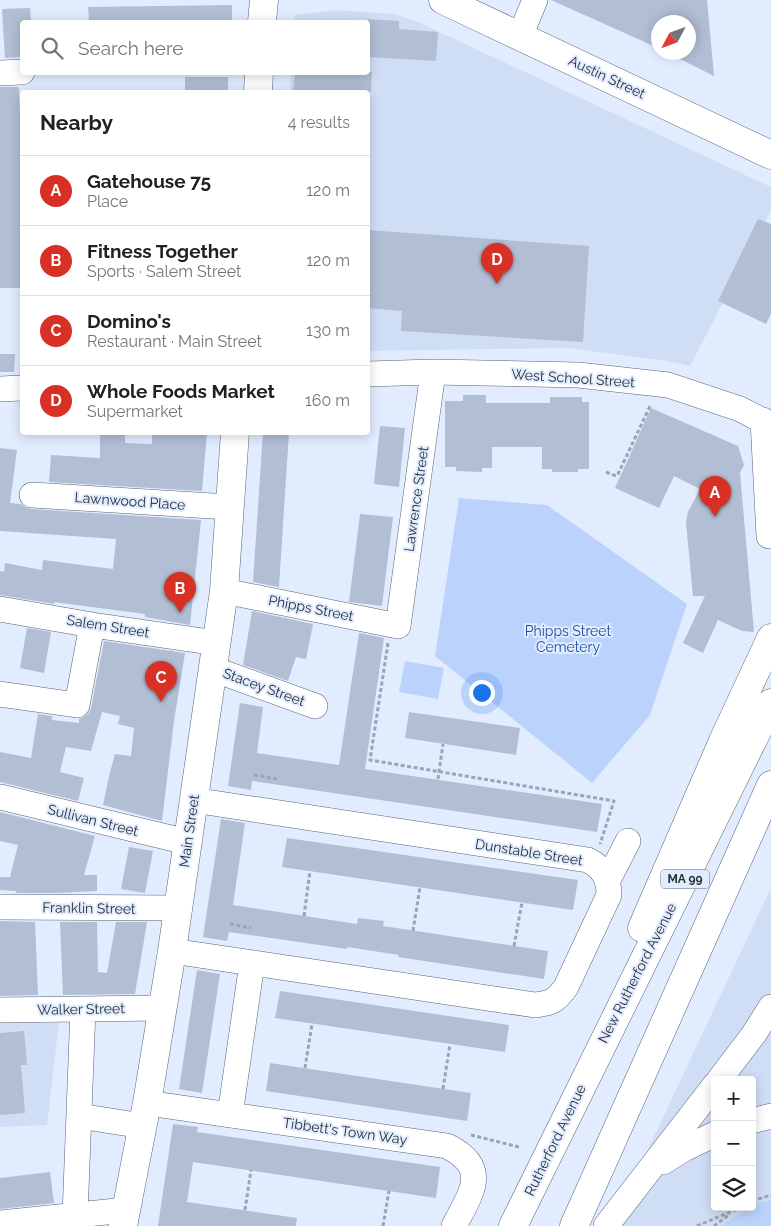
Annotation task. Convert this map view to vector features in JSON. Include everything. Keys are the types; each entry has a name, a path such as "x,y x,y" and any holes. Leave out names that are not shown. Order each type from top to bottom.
{"main road":[{"path":"262,20 264,0"},
{"name":"Austin Street","path":"443,0 771,155"},
{"path":"258,90 259,75"},
{"name":"Main Street","path":"125,1218 145,1114 172,951 186,842 215,656 224,591 235,435"},
{"name":"New Rutherford Avenue","path":"597,1054 635,945 661,881 771,638"},
{"name":"New Rutherford Avenue","path":"597,1054 771,703"},
{"name":"MA 99","path":"574,1226 771,785"},
{"path":"648,1062 771,832"},
{"name":"Rutherford Avenue","path":"513,1226 597,1054"}],"street":[{"path":"520,36 535,0"},
{"path":"0,73 20,72"},
{"name":"West School Street","path":"370,374 433,372 578,375 668,385 740,409 767,423"},
{"name":"Lawrence Street","path":"394,630 433,372"},
{"path":"0,389 20,388"},
{"path":"767,423 769,536"},
{"name":"Lawnwood Place","path":"32,495 229,507"},
{"name":"Phipps Street","path":"224,591 394,630"},
{"name":"Salem Street","path":"0,609 92,624 215,656"},
{"path":"0,694 77,705 92,624"},
{"name":"Stacey Street","path":"215,656 315,706"},
{"name":"Sullivan Street","path":"0,797 113,836 186,842"},
{"name":"Dunstable Street","path":"193,800 588,860 600,868 608,880"},
{"path":"172,951 535,1005 549,1004 558,998 566,987 608,895 608,880 628,841"},
{"name":"Franklin Street","path":"0,907 107,903 178,908"},
{"path":"230,1115 252,963"},
{"path":"722,1076 754,1034 771,1007"},
{"name":"Walker Street","path":"0,1010 162,1008"},
{"path":"75,1216 83,1009"},
{"path":"606,1226 711,1090"},
{"name":"Tibbett's Town Way","path":"79,1116 145,1114 230,1115 447,1146 464,1156 474,1174 473,1188 454,1226"},
{"path":"756,1120 771,1116"},
{"path":"646,1176 684,1149 711,1136"},
{"path":"0,1223 75,1216 125,1218"}],"path":[{"path":"606,472 616,476 618,474 651,403"},
{"path":"394,630 370,760 614,801 599,845"},
{"path":"438,780 443,744"},
{"path":"254,775 277,779"},
{"path":"304,916 310,871"},
{"path":"414,931 420,887"},
{"path":"514,946 522,902"},
{"path":"230,924 250,928"},
{"path":"305,1068 312,1024"},
{"path":"442,1089 450,1044"},
{"path":"470,1135 519,1147"},
{"path":"245,1210 252,1170"},
{"path":"383,1226 389,1191"},
{"path":"756,1200 771,1195"},
{"path":"697,1226 734,1211"},
{"path":"714,1226 736,1211"}],"shaded area":[{"path":"335,10 395,14 418,22 771,187 771,210 690,366 568,348 370,351 370,90 290,90 291,75 370,75 370,20 294,20 295,15"},
{"path":"771,888 771,1226 613,1226 634,1179"},
{"path":"0,1023 59,1023 47,1125 0,1127"}],"green space":[{"name":"Phipps Street Cemetery","path":"459,498 547,505 687,604 650,715 592,783 435,656"},
{"path":"405,661 444,668 438,699 399,692"},
{"path":"771,1200 771,1226 720,1226 745,1211 756,1211 756,1204"}],"building":[{"path":"551,0 707,0 714,76 682,60 696,60 696,15 651,15 651,45"},
{"path":"232,5 232,20 89,20 88,7"},
{"path":"30,8 31,20 20,20 20,57 5,58 2,9"},
{"path":"368,19 399,21 399,29 438,32 436,61 370,57 370,20"},
{"path":"370,72 372,72 371,92 370,90 293,90 295,75 370,75"},
{"path":"185,77 228,77 228,90 185,90"},
{"path":"0,87 19,87 20,288 0,288"},
{"path":"758,219 771,224 771,314 766,324 718,301"},
{"path":"370,230 589,246 583,342 401,331 402,311 370,308"},
{"path":"0,354 15,354 14,372 0,372"},
{"path":"463,395 486,395 486,403 550,403 550,397 582,397 582,402 589,402 589,469 578,469 578,472 552,472 552,469 542,469 542,447 492,447 492,468 482,468 482,472 456,471 456,467 445,467 445,401 463,401"},
{"path":"651,408 738,446 744,465 740,473 754,632 742,631 718,620 703,653 683,643 705,596 693,596 686,522 688,512 700,489 674,476 659,508 615,488"},
{"path":"380,426 405,428 399,487 374,484"},
{"path":"100,435 125,435 125,443 152,444 152,435 207,435 202,491 49,482 51,455 100,458"},
{"path":"263,435 289,435 279,587 253,582"},
{"path":"0,448 17,450 10,503 21,504 31,509 201,520 190,625 145,617 145,614 54,602 54,604 0,595 0,571 4,572 5,563 42,570 43,560 113,569 116,539 0,531"},
{"path":"360,514 393,517 382,606 349,602"},
{"path":"252,611 313,624 306,659 296,657 288,681 243,665"},
{"path":"27,628 51,632 44,673 20,668"},
{"path":"359,633 384,638 365,769 602,804 597,832 252,781 251,790 228,786 240,703 263,707 257,753 339,765"},
{"path":"104,641 185,653 174,721 162,821 103,805 115,754 131,756 134,728 118,724 120,716 102,712 91,751 66,747 60,772 84,778 78,801 0,782 0,752 31,758 38,714 52,716 52,720 79,723 79,719 88,714 91,708"},
{"path":"409,712 520,728 516,755 405,738"},
{"path":"0,812 95,836 84,875 97,875 97,891 16,893 16,891 0,890 0,877 10,877 18,845 0,841"},
{"path":"221,819 245,823 233,905 357,924 358,918 384,921 383,926 548,951 544,979 398,957 399,955 347,947 347,949 229,932 227,941 203,937"},
{"path":"287,838 578,880 573,910 282,867"},
{"path":"129,847 153,851 145,893 121,889"},
{"path":"0,921 35,922 38,995 0,996"},
{"path":"60,922 97,922 98,972 107,973 116,922 147,922 135,994 63,995"},
{"path":"197,970 220,974 202,1093 179,1089"},
{"path":"280,991 509,1025 505,1052 275,1018"},
{"path":"24,1031 27,1065 21,1065 25,1113 0,1115 0,1033"},
{"path":"270,1063 471,1093 467,1121 266,1091"},
{"path":"173,1124 198,1127 197,1132 440,1167 436,1198 193,1162 187,1202 297,1218 296,1226 158,1226"},
{"path":"50,1172 54,1203 0,1209 0,1178"}],"place":[{"name":"Whole Foods Market","path":"497,284"},
{"name":"Gatehouse 75","path":"715,517"},
{"name":"Fitness Together","path":"180,613"},
{"name":"Domino's","path":"161,702"}]}
